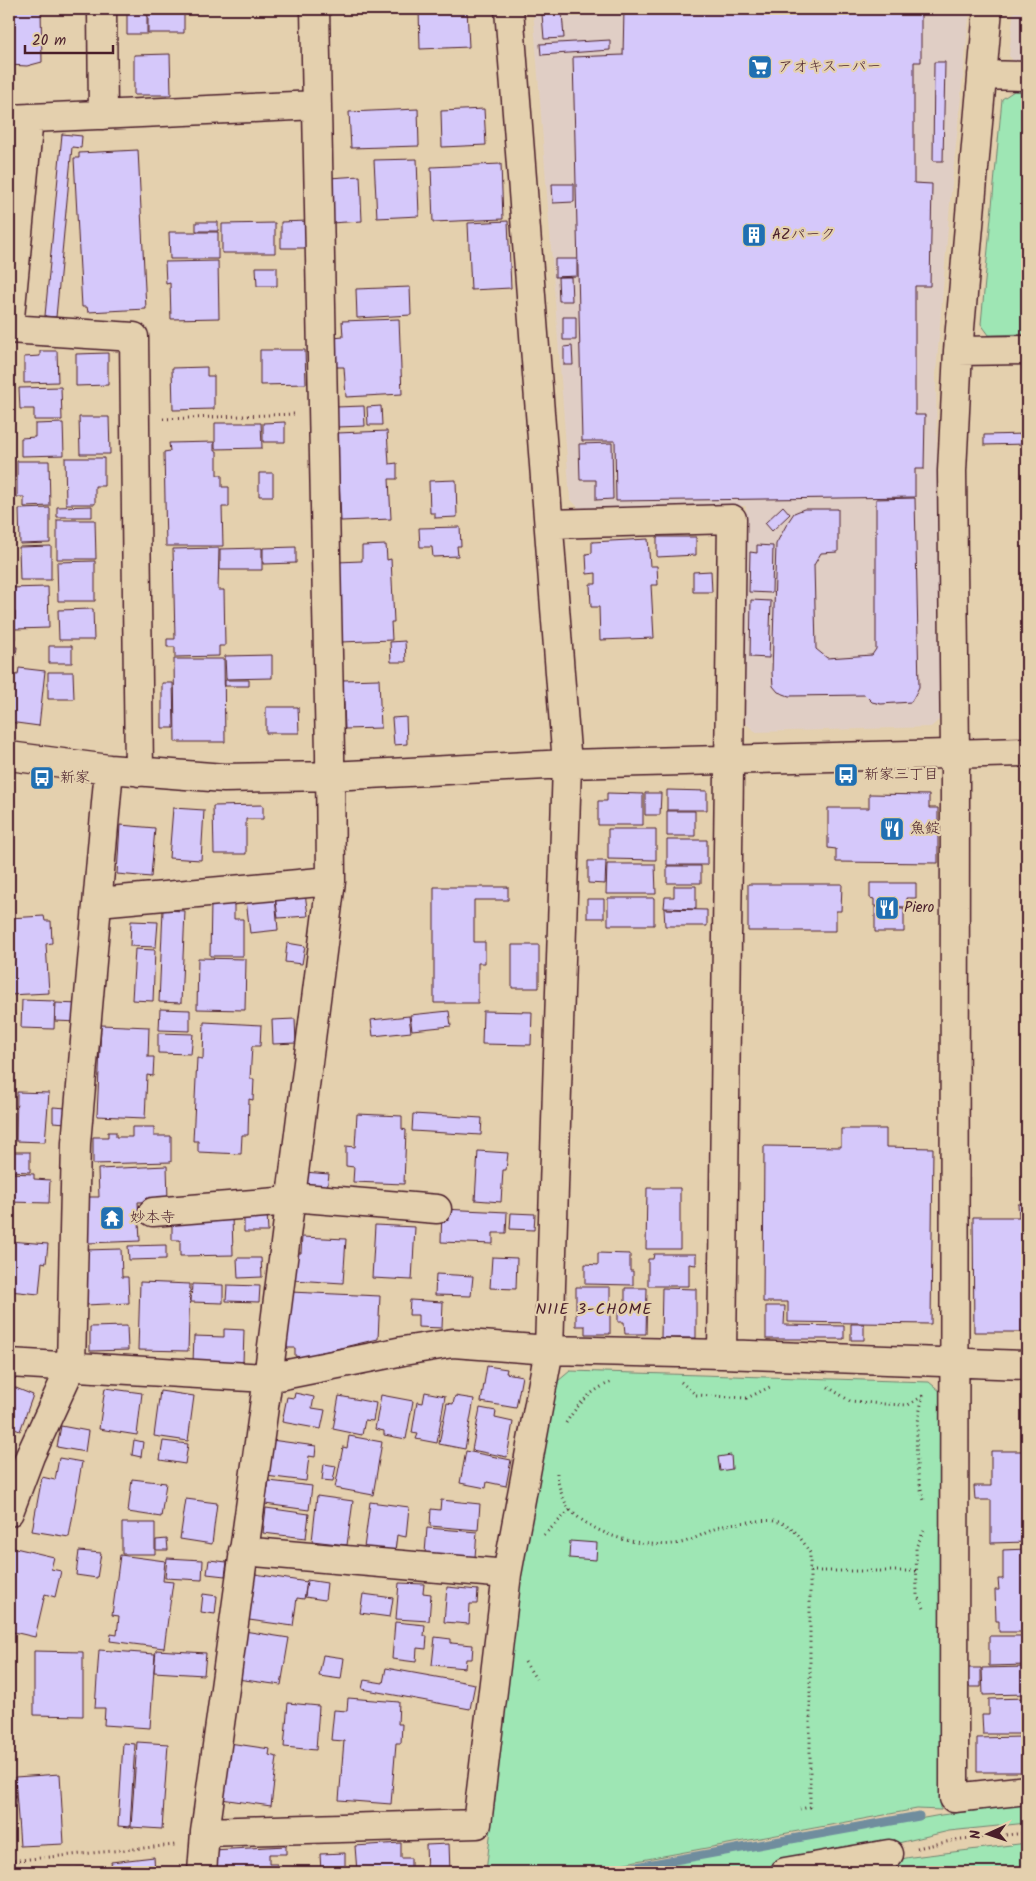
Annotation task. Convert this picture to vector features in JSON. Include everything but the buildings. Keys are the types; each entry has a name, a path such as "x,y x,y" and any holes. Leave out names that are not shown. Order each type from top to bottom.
{"street":[{"path":"102,9 103,115"},
{"path":"202,1872 204,1837 268,1378 331,881 315,9"},
{"path":"204,1837 477,1824 507,1574 548,1350 567,764 509,9"},
{"path":"988,9 958,350 952,471 955,753 954,1798 1027,1790"},
{"path":"982,75 1027,76"},
{"path":"139,772 134,337 9,328 19,119 317,105"},
{"path":"958,350 1027,350"},
{"path":"548,524 732,519 722,1354"},
{"path":"9,756 109,769 224,778 330,776 567,764 1027,752"},
{"path":"9,1512 30,1456 71,1367 76,1143 109,769"},
{"path":"98,902 331,881"},
{"path":"153,1212 290,1199 437,1209"},
{"path":"9,1363 268,1378 453,1343 548,1350 722,1354 1027,1366"},
{"path":"243,1551 507,1574"},
{"path":"785,1872 889,1854"}],"path":[{"path":"135,420 323,413"},
{"path":"676,1378 696,1395 747,1398 773,1385"},
{"path":"564,1428 576,1407 601,1386 618,1379"},
{"path":"822,1384 850,1401 908,1405 923,1396"},
{"path":"557,1467 558,1483 570,1510 598,1530 640,1544 674,1544 689,1541 722,1526 768,1519 786,1524 800,1536 810,1553 810,1807 800,1809"},
{"path":"543,1536 570,1510"},
{"path":"810,1571 916,1571"},
{"path":"526,1653 525,1662 536,1678"},
{"path":"889,1854 961,1839 1027,1833"},
{"path":"9,1861 204,1837"}],"shaded area":[{"name":"AZパーク","path":"533,9 970,9 950,203 936,374 940,719 931,727 756,732 744,722 746,506 579,508 570,499"},
{"path":"1014,9 1027,9 1027,65 1017,65 1009,56"}],"green space":[{"path":"1014,91 1027,91 1027,334 989,335 981,324 1002,99"},
{"path":"570,1371 929,1382 941,1392 941,1810 917,1809 577,1872 486,1872 520,1574 558,1381"},
{"path":"1027,1804 1027,1823 949,1831 894,1844 740,1872 624,1872 941,1815"},
{"path":"1027,1843 1027,1872 826,1872 912,1857"}],"waterway":[{"path":"608,1872 919,1816"}],"place":[{"name":"アオキスーパー","path":"760,67"},
{"name":"AZパーク","path":"754,235"},
{"name":"新家三丁目","path":"846,775"},
{"name":"新家","path":"42,778"},
{"name":"魚錠","path":"892,829"},
{"name":"Piero","path":"887,908"},
{"name":"妙本寺","path":"112,1218"}],"district":[{"name":"NIIE 3-CHOME","path":"594,1309"}]}
